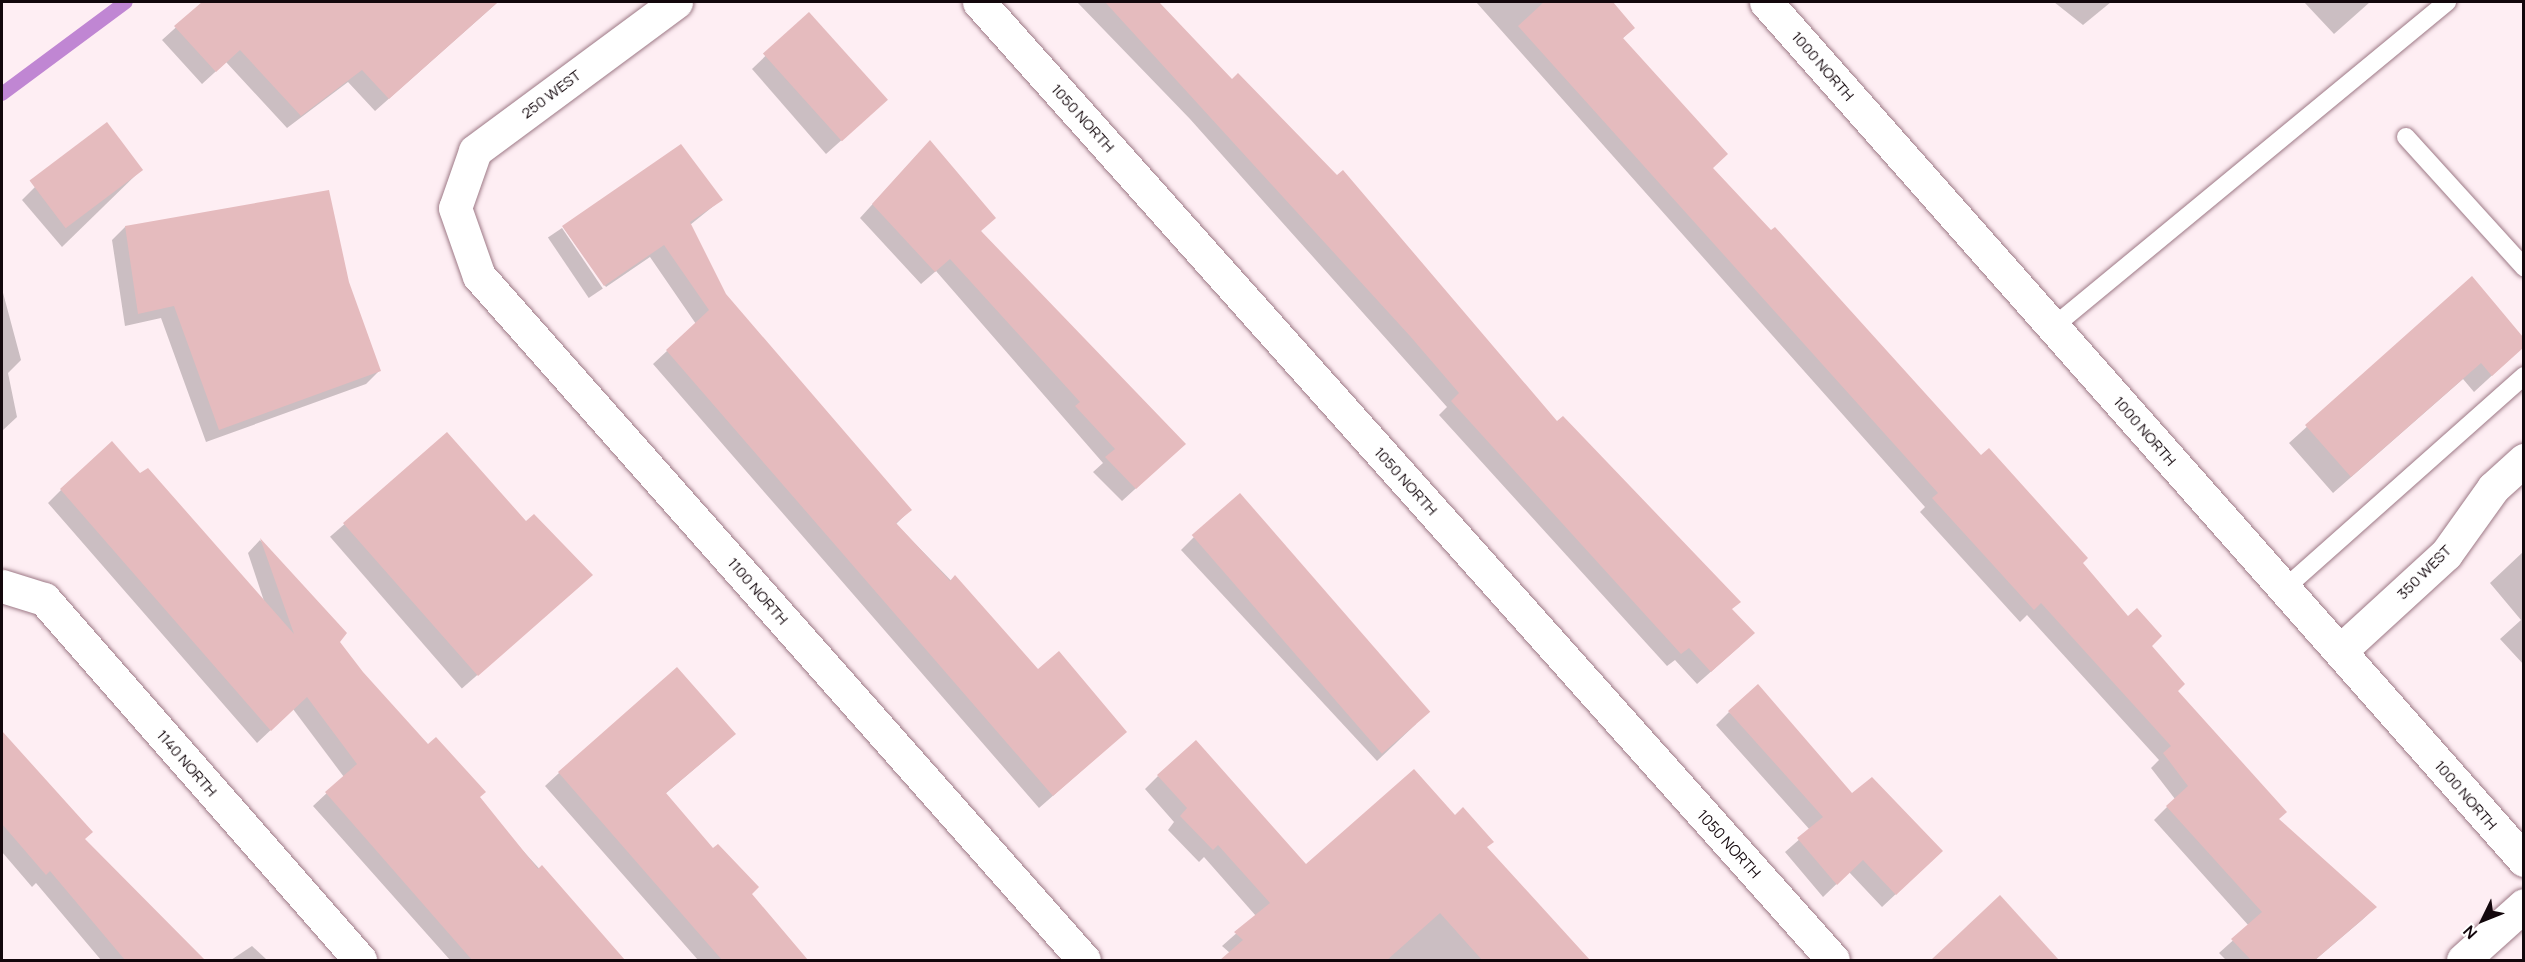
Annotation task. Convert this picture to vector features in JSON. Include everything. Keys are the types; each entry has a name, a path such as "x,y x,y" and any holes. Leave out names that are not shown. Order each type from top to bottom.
{"street":[{"name":"250 WEST","path":"455,208 476,151 676,2"},
{"name":"1050 NORTH","path":"979,2 1833,960"},
{"name":"1000 NORTH","path":"1766,2 2523,860"},
{"name":"1100 NORTH","path":"455,208 478,276 1084,960"},
{"name":"350 WEST","path":"2340,651 2446,554 2493,488 2523,460"},
{"name":"1140 NORTH","path":"2,586 44,599 360,960"},
{"path":"2463,960 2523,905"}],"lane":[{"path":"2053,327 2447,2"},
{"path":"2406,137 2523,267"},
{"path":"2284,589 2523,375"}],"building":[{"path":"202,2 498,2 389,99 362,70 301,116 240,50 216,72 174,26"},
{"path":"1105,2 1159,2 1232,79 1238,73 1337,175 1343,170 1557,421 1563,416 1741,602 1732,609 1755,633 1711,672 1689,648 1681,654 1451,401 1459,393 1410,336"},
{"path":"1544,2 1613,2 1635,28 1623,38 1728,154 1713,168 1771,230 1775,227 1981,455 1989,448 2088,558 2083,563 2128,616 2137,608 2162,636 2152,646 2185,684 2178,691 2287,812 2279,819 2377,907 2315,960 2251,960 2231,939 2262,912 2166,806 2188,786 2163,753 2171,746 2041,603 2034,610 1932,498 1938,493 1518,26"},
{"path":"809,12 888,100 842,141 763,53"},
{"path":"107,122 143,170 66,228 30,180"},
{"path":"930,140 996,218 981,231 1186,444 1136,489 1105,457 1115,449 1075,406 1080,402 950,259 935,272 872,204"},
{"path":"681,144 723,200 690,222 726,294 912,510 896,523 950,581 955,575 1038,669 1059,651 1127,732 1053,796 666,350 709,310 664,245 604,286 562,226"},
{"path":"329,190 349,282 381,371 219,430 174,306 138,314 125,226"},
{"path":"2472,276 2523,337 2523,348 2492,376 2481,363 2351,477 2305,425"},
{"path":"447,432 526,521 534,514 593,575 478,676 343,523"},
{"path":"112,441 140,473 148,468 294,634 260,538 347,633 340,642 363,672 428,744 436,737 486,792 480,797 538,869 542,865 625,960 472,960 325,792 357,764 307,697 271,731 60,489"},
{"path":"1240,493 1430,712 1382,754 1192,535"},
{"path":"677,667 736,734 666,793 713,848 718,844 759,887 752,894 808,960 722,960 558,772"},
{"path":"1758,684 1852,793 1872,777 1943,851 1896,895 1863,860 1837,885 1797,838 1823,817 1728,711"},
{"path":"2,731 93,832 85,839 205,960 125,960 50,871 46,875 2,824"},
{"path":"1196,740 1306,864 1414,769 1455,815 1463,807 1494,842 1487,847 1590,960 1482,960 1440,913 1387,960 1220,960 1243,940 1234,932 1270,903 1218,845 1213,850 1180,816 1187,808 1157,775"},
{"path":"2000,895 2059,960 1931,960"}],"waterway":[{"path":"2,94 126,2"}]}
